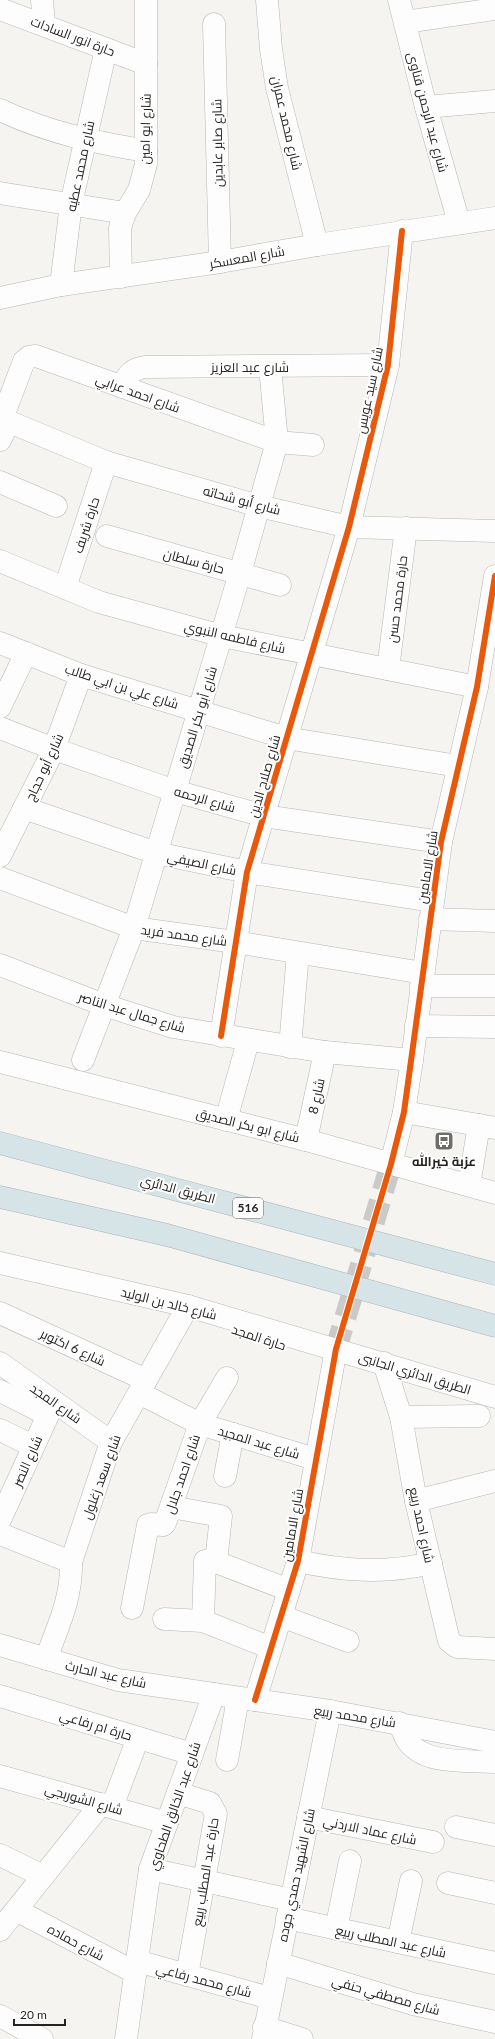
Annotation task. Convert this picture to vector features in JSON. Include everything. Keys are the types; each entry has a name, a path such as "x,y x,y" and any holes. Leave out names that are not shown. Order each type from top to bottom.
{"highway":[{"name":"الطريق الدائري","path":"0,1143 495,1274"},
{"path":"0,1197 167,1235 495,1326"}],"street":[{"path":"42,0 44,25"},
{"name":"شارع ابو امين","path":"121,277 120,228 126,213 139,190 144,171 146,151 146,0"},
{"name":"شارع محمد عمران","path":"267,0 271,50 277,88 318,245"},
{"name":"شارع عبد الرحمن قناوى","path":"399,0 426,107 459,223"},
{"name":"حارة انور السادات","path":"0,9 146,64"},
{"path":"404,22 495,9"},
{"name":"شارع صابر عابدين","path":"214,24 220,262"},
{"name":"شارع محمد عطيه","path":"62,285 71,204 106,49"},
{"path":"426,107 495,100"},
{"path":"0,110 28,123 86,140 146,151"},
{"path":"0,193 126,213"},
{"name":"شارع المعسكر","path":"0,298 62,285 220,262 402,231 495,218"},
{"name":"شارع سيد عويس","path":"349,527 388,365 402,231"},
{"name":"شارع احمد عرابي","path":"3,425 24,361 29,357 36,356 277,442 313,445"},
{"name":"شارع عبد العزيز","path":"122,387 126,376 135,369 146,367 388,365"},
{"name":"شارع أبو بكر الصديق","path":"83,1060 134,928 198,711 222,636 277,442 270,367"},
{"name":"شارع أبو شحاته","path":"3,425 106,462 259,506 349,527 495,531"},
{"name":"حارة شريف","path":"65,588 106,462"},
{"path":"0,482 56,506"},
{"name":"شارع صلاح الدين","path":"221,1036 247,872 349,527"},
{"name":"حارة محمد حسن","path":"388,669 406,528"},
{"name":"حارة سلطان","path":"107,536 280,585"},
{"name":"شارع فاطمه النبوي","path":"0,561 99,602 222,636 477,687"},
{"name":"شارع الامامين","path":"391,1164 404,1112 441,842 477,687 495,576"},
{"name":"شارع علي بن ابي طالب","path":"0,643 81,674 286,738 458,766"},
{"path":"0,707 26,653"},
{"name":"شارع أبو حجاج","path":"0,856 54,749 81,674"},
{"name":"شارع الرحمه","path":"0,728 54,749 175,791 264,816 441,842"},
{"name":"شارع الصيفي","path":"24,808 156,853 431,910 495,921"},
{"name":"شارع محمد فريد","path":"0,878 134,928 298,952 422,980 495,986"},
{"path":"290,1047 298,952"},
{"name":"شارع جمال عبد الناصر","path":"0,965 104,1005 173,1027 248,1041 325,1052 412,1060"},
{"path":"416,1026 495,1027"},
{"path":"226,1120 248,1041"},
{"name":"شارع 8","path":"306,1140 325,1052"},
{"name":"شارع ابو بكر الصديق","path":"0,1062 306,1140 495,1192"},
{"path":"404,1112 487,1127 469,1185"},
{"name":"شارع خالد بن الوليد","path":"0,1263 186,1309 335,1355"},
{"name":"شارع سعد زغلول","path":"46,1659 67,1601 71,1582 71,1562 111,1442 186,1309"},
{"name":"شارع 6 اكتوبر","path":"0,1313 142,1387"},
{"name":"شارع الامامين","path":"227,1760 246,1699 271,1648 298,1561 315,1459 335,1355"},
{"name":"الطريق الدائري الجانبى","path":"335,1355 384,1363 495,1397"},
{"name":"شارع المجد","path":"0,1363 51,1408 111,1442"},
{"name":"شارع احمد ربيع","path":"384,1363 401,1417 416,1501 449,1641 458,1647 495,1649"},
{"name":"شارع احمد جلال","path":"132,1608 148,1525 164,1525 200,1424 228,1378"},
{"name":"شارع عبد المجيد","path":"142,1387 200,1424 315,1459"},
{"path":"0,1391 51,1408"},
{"name":"شارع النصر","path":"0,1520 51,1408"},
{"path":"401,1417 479,1416"},
{"path":"0,1430 33,1446"},
{"path":"224,1476 233,1434"},
{"path":"416,1501 495,1481"},
{"path":"171,1507 222,1517 216,1562"},
{"path":"0,1534 71,1562"},
{"path":"204,1621 204,1564 208,1560 288,1590"},
{"path":"298,1561 360,1571 406,1569 430,1563"},
{"path":"281,1616 348,1641"},
{"path":"164,1619 204,1621 271,1648"},
{"name":"شارع عبد الحارث","path":"0,1645 118,1680 214,1694"},
{"name":"شارع محمد ربيع","path":"214,1694 330,1711 495,1742"},
{"name":"شارع عبد الخالق الطحاوي","path":"126,2039 150,1869 214,1694"},
{"name":"حارة ام رفاعي","path":"0,1696 192,1754"},
{"name":"شارع الشهيد حمدي جوده","path":"264,2033 330,1711"},
{"path":"399,1723 408,1741 423,1754 442,1759 495,1762"},
{"path":"0,1930 43,1876 107,1806 138,1738"},
{"name":"شارع الشوربجي","path":"0,1776 167,1823"},
{"name":"حارة عبد المطلب ربيع","path":"178,1792 210,1803 216,1814 187,1975"},
{"name":"شارع عماد الاردني","path":"308,1817 433,1842"},
{"path":"456,1827 495,1835"},
{"path":"0,1855 43,1876"},
{"path":"336,1929 350,1861"},
{"name":"شارع عبد المطلب ربيع","path":"150,1869 204,1881 289,1909 336,1929 495,1963"},
{"path":"398,1942 411,1881"},
{"path":"448,1883 495,1893"},
{"name":"شارع حماده","path":"16,1910 136,1967"},
{"name":"شارع مصطفي حنفي","path":"278,1963 413,2004 495,2022"},
{"name":"شارع محمد رفاعي","path":"136,1967 187,1975 270,1998"},
{"path":"0,2016 42,2039"},
{"path":"264,2033 302,2039"}],"tunnel":[{"path":"336,1349 391,1164"}],"cycle path":[{"path":"221,1036 247,872 349,527 388,365 402,231"},
{"path":"255,1700 298,1561 336,1349 391,1164 404,1112 441,842 477,687 495,576"}],"place":[{"name":"عزبة خيرالله","path":"444,1141"}]}
